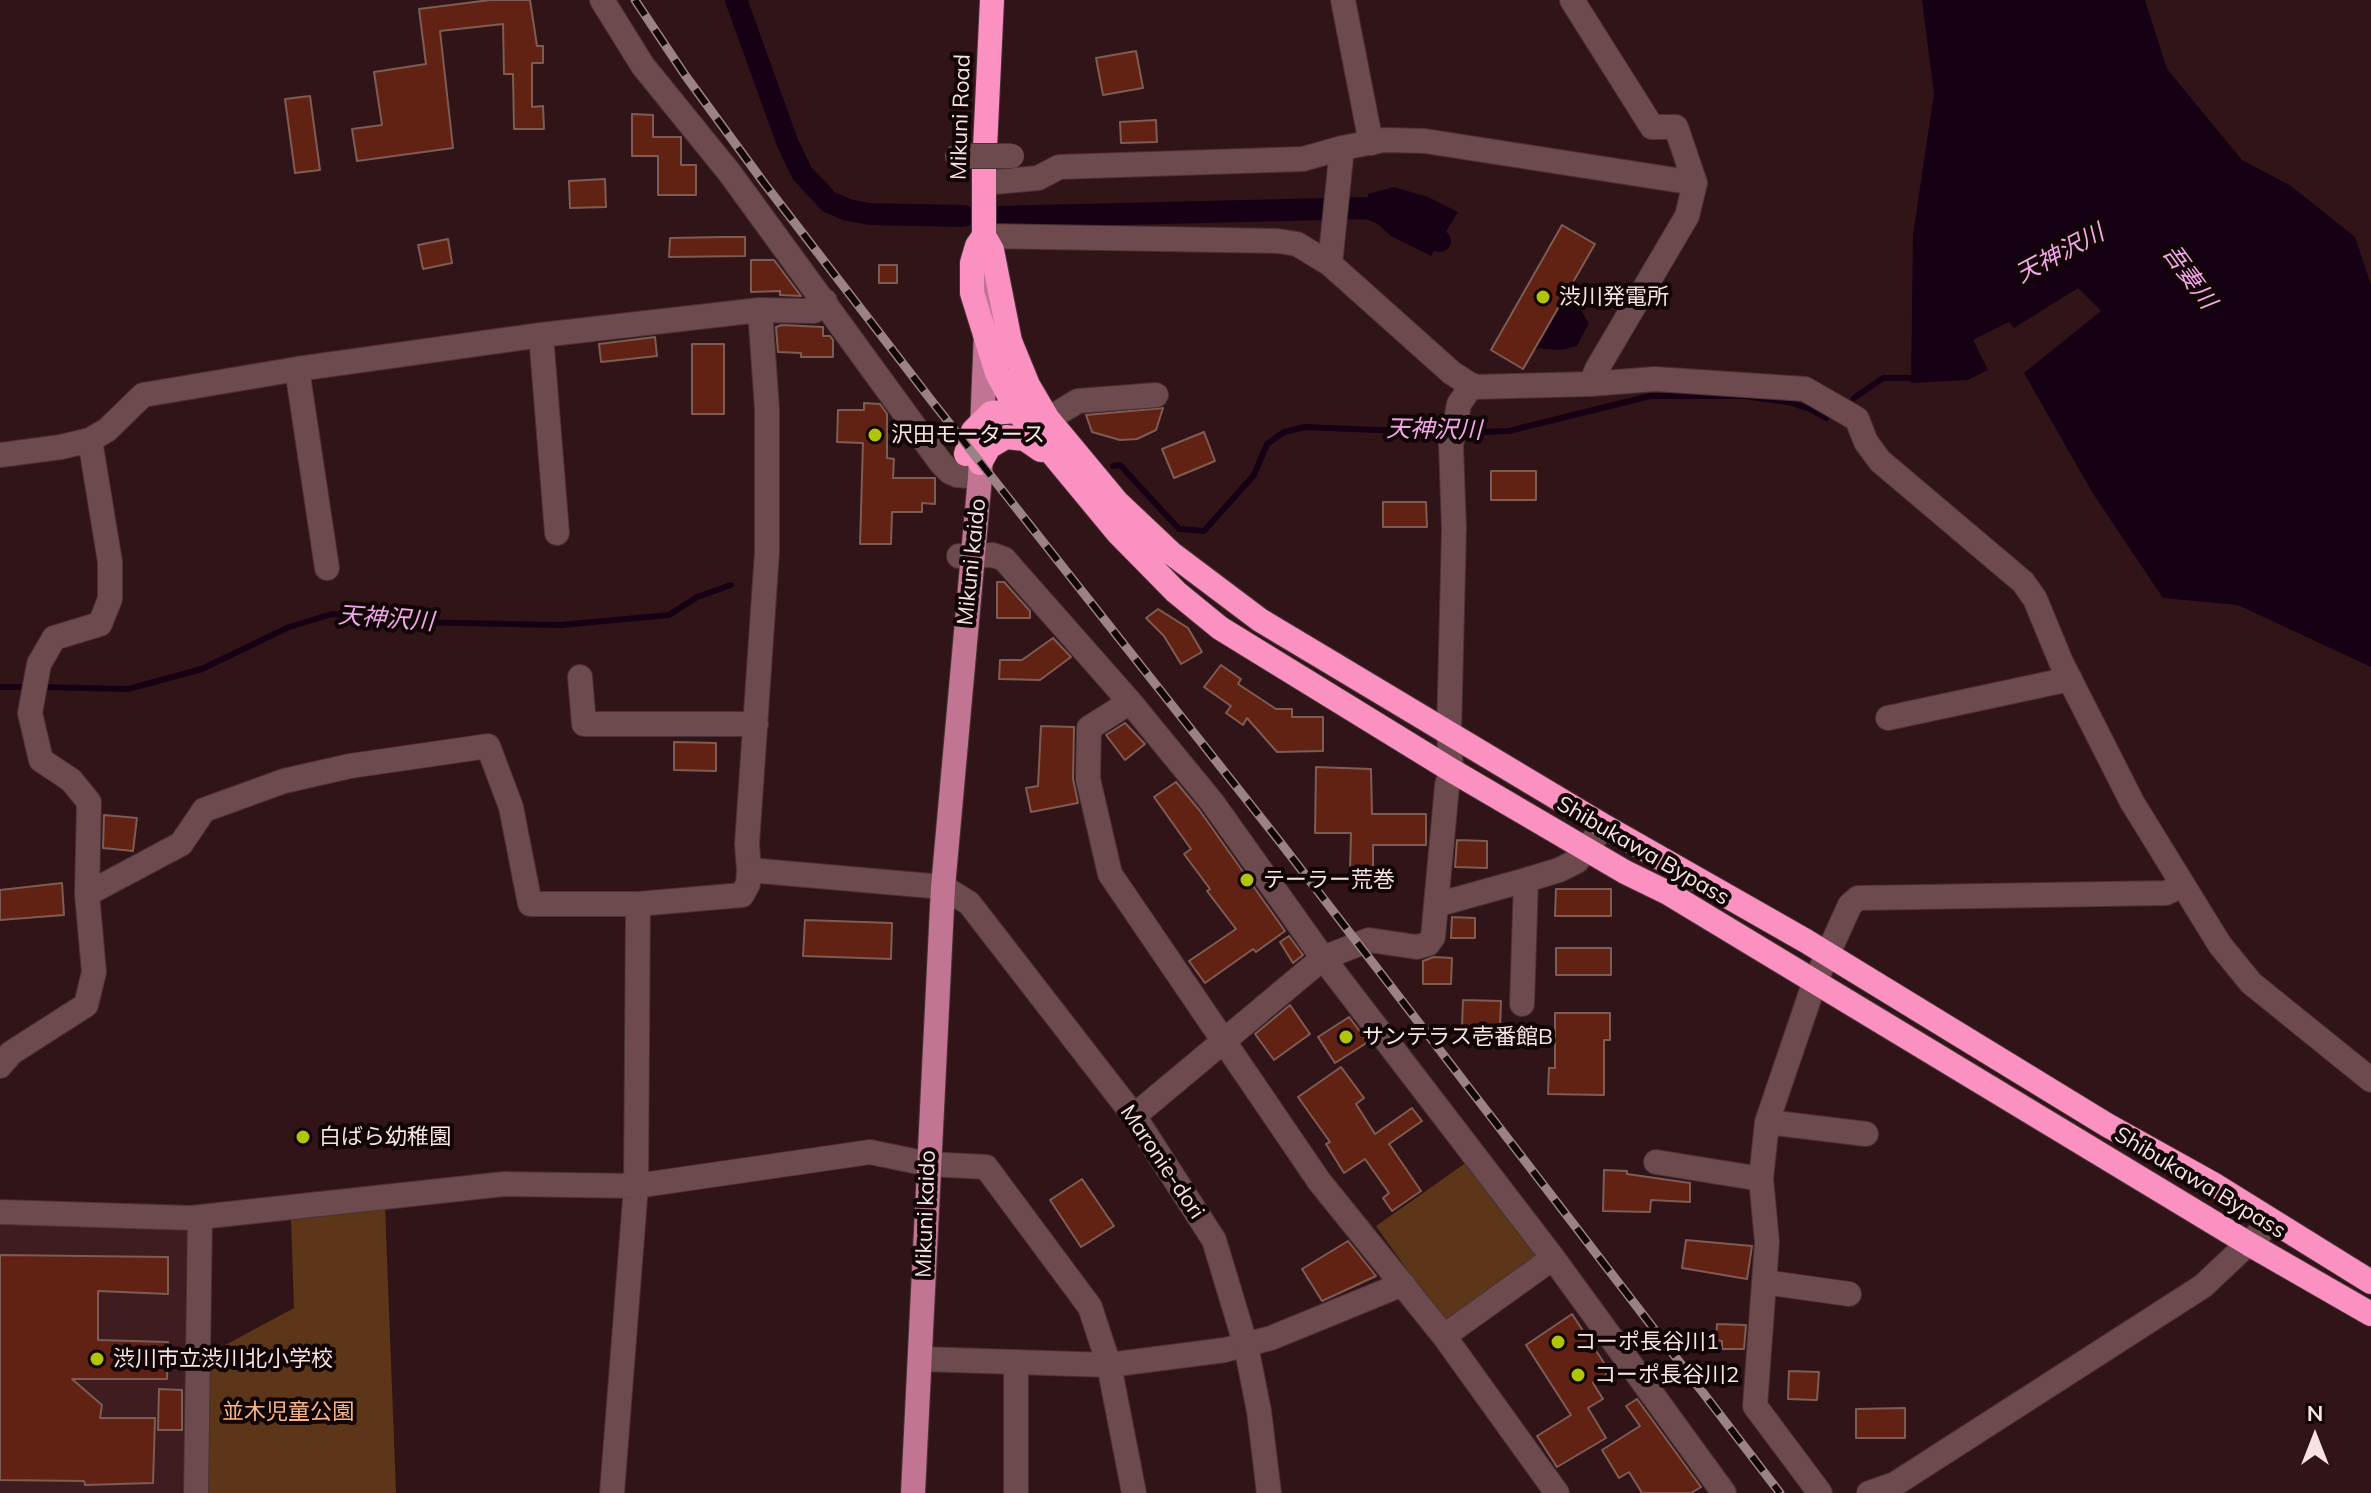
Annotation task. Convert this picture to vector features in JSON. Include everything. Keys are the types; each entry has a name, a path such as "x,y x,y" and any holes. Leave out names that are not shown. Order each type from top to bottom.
{"highway":[{"name":"Mikuni Road","path":"984,236 996,170 992,0"},
{"path":"986,332 972,293 972,263 984,236 992,250 1010,341 1028,385 1048,419 1117,502 1200,578 1260,620 1449,732"},
{"name":"Shibukawa Bypass","path":"986,332 997,373 1017,411 1056,461 1118,533 1176,592 1220,628 1451,770 1668,893 1814,984 2371,1314"},
{"path":"982,421 991,413 1017,411 1048,419"},
{"path":"973,468 989,447 1006,437 1025,439 1056,461"},
{"name":"Shibukawa Bypass","path":"1449,732 1604,826 1720,891 2107,1125 2213,1184 2371,1282"}],"main road":[{"name":"Mikuni kaido","path":"973,468 982,421 986,332 984,236"},
{"name":"Mikuni kaido","path":"913,1493 943,887 943,746 966,556 973,468 972,293"}],"street":[{"path":"602,0 643,66 729,172 941,463 950,472 973,468"},
{"path":"1343,0 1371,143"},
{"path":"1572,0 1652,127 1676,127 1695,183 1687,216 1591,384"},
{"path":"957,156 996,170 1038,178 1059,167 1303,159 1371,143 1425,141 1695,183"},
{"path":"1330,264 1342,148"},
{"path":"984,236 1278,241 1297,244 1330,264 1452,373 1481,388 1655,379 1805,389 1857,419 1866,442 1880,461 2023,582 2035,599 2070,679 2132,802 2220,945 2251,983 2371,1080"},
{"path":"0,455 90,440 107,430 143,395 297,369 541,335 760,310 814,311 825,301"},
{"path":"87,894 181,844 204,810 217,805 284,781 350,766 488,746 511,807 530,904 638,904 742,895 748,884 747,844 767,552 767,409 760,310"},
{"path":"541,335 557,533"},
{"path":"297,369 327,568"},
{"path":"1134,1116 1323,958 1369,940 1417,947 1428,944 1433,937 1451,770 1449,732 1454,529 1451,437 1459,404 1472,385"},
{"path":"1048,419 1078,401 1156,395"},
{"path":"0,1066 11,1053 86,1005 94,972 87,894 89,802 71,780 41,760 30,713 39,664 54,638 100,624 110,599 110,562 90,440"},
{"path":"966,556 993,555 1004,559 1130,702 1212,802 1323,958 1553,1258 1724,1493"},
{"path":"580,677 584,724 756,724"},
{"path":"1888,718 2070,679"},
{"path":"1130,702 1089,728 1088,779 1110,874 1319,1181 1444,1336 1557,1493"},
{"path":"1436,905 1559,870 1577,861 1604,826"},
{"path":"749,870 943,887"},
{"path":"1522,1004 1526,880"},
{"path":"1820,1493 1755,1406 1767,1242 1761,1179 1767,1122 1814,984 1850,905 1858,898 2166,893 2181,886"},
{"name":"Maronie-dori","path":"943,887 969,903 1134,1116 1214,1240 1246,1346 1259,1411 1269,1493"},
{"path":"612,1493 636,1186 638,904"},
{"path":"1767,1122 1866,1134"},
{"path":"0,1212 200,1217 504,1184 636,1186 870,1152 928,1164 986,1167 1090,1307 1109,1365 1134,1493"},
{"path":"1656,1162 1761,1179"},
{"path":"196,1493 200,1217"},
{"path":"1869,1493 1895,1484 2191,1294 2271,1222"},
{"path":"1444,1336 1553,1258"},
{"path":"1764,1282 1849,1294"},
{"path":"920,1359 1109,1365 1246,1346 1403,1284"},
{"path":"1016,1362 1016,1493"}],"shaded area":[{"name":"渋川市立渋川北小学校","path":"0,1218 194,1225 192,1493 0,1493"}],"green space":[{"path":"1470,1160 1541,1255 1454,1319 1442,1319 1376,1226"},
{"name":"並木児童公園","path":"385,1207 396,1493 204,1493 207,1355 294,1308 291,1218"}],"water":[{"name":"吾妻川","path":"1922,0 2145,0 2167,69 2242,160 2291,186 2355,237 2371,285 2371,667 2238,605 2163,598 2092,492 2024,373 2101,311 2078,288 2014,328 2009,322 1973,340 1988,370 1968,380 1911,383 1913,235 1934,94"},
{"path":"1394,187 1428,197 1458,212 1431,256 1391,236 1379,225 1369,208 1368,194"},
{"path":"1562,292 1577,304 1589,323 1577,346 1562,350 1531,348"}],"building":[{"path":"490,0 530,0 537,46 543,46 543,63 532,63 532,107 543,106 544,129 514,129 513,74 504,74 503,24 440,31 453,148 357,161 352,129 382,125 374,72 426,64 419,9"},
{"path":"1136,51 1143,88 1103,95 1096,58"},
{"path":"310,96 320,170 295,173 285,99"},
{"path":"632,114 653,115 653,137 681,137 681,165 696,165 696,195 658,195 658,156 632,156"},
{"path":"1156,120 1157,142 1121,143 1120,122"},
{"path":"605,179 606,207 570,208 569,181"},
{"name":"渋川発電所","path":"1562,225 1595,244 1523,369 1491,350"},
{"path":"745,237 745,256 669,257 670,238"},
{"path":"448,239 452,263 423,269 418,245"},
{"path":"751,260 774,260 801,296 780,295 780,291 751,292"},
{"path":"879,265 897,265 897,283 879,283"},
{"path":"776,327 823,327 823,336 830,336 833,340 833,357 801,357 801,353 778,352"},
{"path":"655,337 657,356 601,362 599,344"},
{"path":"692,344 724,344 724,414 692,414"},
{"path":"864,403 880,404 887,414 887,458 894,459 893,478 935,478 935,504 922,503 922,512 892,512 891,544 860,544 863,443 837,442 838,410 864,410"},
{"path":"1163,408 1156,430 1137,439 1120,440 1092,432 1086,415"},
{"path":"1204,432 1215,461 1174,478 1162,449"},
{"path":"1491,471 1536,471 1536,500 1491,500"},
{"path":"1383,502 1426,502 1427,527 1383,527"},
{"path":"997,582 1004,582 1030,611 1030,618 997,618"},
{"path":"1158,609 1188,628 1202,652 1181,664 1164,636 1146,618"},
{"path":"1053,638 1071,657 1040,680 999,679 1000,660 1022,660"},
{"path":"1221,665 1241,679 1238,684 1276,709 1292,709 1292,717 1323,717 1323,751 1277,752 1247,718 1243,725 1226,713 1231,706 1204,687"},
{"path":"1125,723 1145,744 1125,760 1106,735"},
{"path":"1041,726 1074,727 1073,779 1078,803 1031,812 1026,788 1038,786"},
{"path":"674,742 716,743 716,771 674,770"},
{"path":"1316,767 1371,769 1372,814 1426,814 1426,845 1373,845 1373,872 1350,872 1351,833 1315,833"},
{"path":"1176,782 1285,931 1205,983 1189,961 1236,929 1184,854 1191,849 1154,797"},
{"path":"104,815 137,818 133,851 103,848"},
{"path":"1457,840 1487,841 1487,868 1455,867"},
{"path":"62,883 64,915 0,920 0,890"},
{"path":"1556,889 1611,889 1611,916 1555,916"},
{"path":"1452,917 1475,918 1475,938 1451,938"},
{"path":"805,920 892,923 891,959 803,956"},
{"path":"1289,936 1303,955 1293,963 1280,942"},
{"path":"1556,948 1611,948 1611,975 1556,975"},
{"path":"1434,957 1452,958 1451,984 1423,984 1423,961"},
{"path":"1463,1000 1501,1001 1500,1027 1462,1026"},
{"path":"1290,1005 1310,1034 1274,1060 1255,1034"},
{"path":"1555,1013 1610,1013 1610,1040 1604,1040 1604,1095 1548,1094 1549,1068 1555,1068"},
{"name":"サンテラス壱番館B","path":"1349,1017 1368,1042 1335,1063 1318,1037"},
{"path":"1341,1067 1364,1098 1356,1104 1375,1134 1412,1108 1422,1121 1389,1144 1421,1191 1392,1211 1383,1198 1389,1193 1365,1159 1344,1173 1326,1144 1330,1142 1298,1097"},
{"path":"1604,1170 1627,1171 1627,1174 1690,1183 1690,1202 1651,1200 1650,1212 1603,1211"},
{"path":"1082,1179 1114,1226 1081,1247 1050,1200"},
{"path":"1686,1240 1752,1246 1747,1279 1682,1268"},
{"path":"1348,1241 1376,1276 1322,1301 1302,1269"},
{"path":"0,1255 168,1257 168,1294 98,1291 98,1340 168,1342 167,1379 72,1379 102,1405 100,1418 155,1418 153,1483 85,1485 84,1481 0,1480"},
{"path":"1572,1314 1610,1372 1593,1383 1603,1399 1588,1408 1606,1438 1557,1467 1537,1436 1571,1415 1526,1345"},
{"path":"1717,1324 1746,1325 1744,1349 1722,1349 1722,1341 1716,1340"},
{"path":"1789,1371 1819,1372 1817,1400 1788,1399"},
{"path":"159,1389 182,1390 182,1430 158,1430"},
{"path":"1637,1399 1701,1487 1691,1493 1642,1493 1629,1472 1619,1478 1602,1450 1640,1426 1626,1406"},
{"path":"1905,1408 1905,1438 1856,1438 1856,1409"}],"waterway":[{"path":"736,0 788,144 802,173 829,202 870,214 964,216"},
{"path":"995,217 1369,208 1440,241"},
{"name":"天神沢川","path":"1854,398 1883,378 1920,378"},
{"name":"天神沢川","path":"1458,433 1509,431 1650,396 1744,396 1788,402 1826,418"},
{"name":"天神沢川","path":"1113,466 1120,465 1179,529 1204,531 1254,475 1267,444 1284,432 1305,427 1447,433"},
{"name":"天神沢川","path":"40,687 128,689 202,669 289,627 332,614 409,622 561,625 669,615 697,597 731,585"},
{"name":"天神沢川","path":"0,687 28,687"}],"railway":[{"path":"635,0 764,183 1280,842 1780,1493"}],"place":[{"name":"渋川発電所","path":"1543,297"},
{"name":"沢田モータース","path":"875,435"},
{"name":"テーラー荒巻","path":"1247,880"},
{"name":"サンテラス壱番館B","path":"1346,1037"},
{"name":"白ばら幼稚園","path":"303,1137"},
{"name":"コーポ長谷川1","path":"1558,1342"},
{"name":"渋川市立渋川北小学校","path":"97,1359"},
{"name":"コーポ長谷川2","path":"1578,1375"}]}
